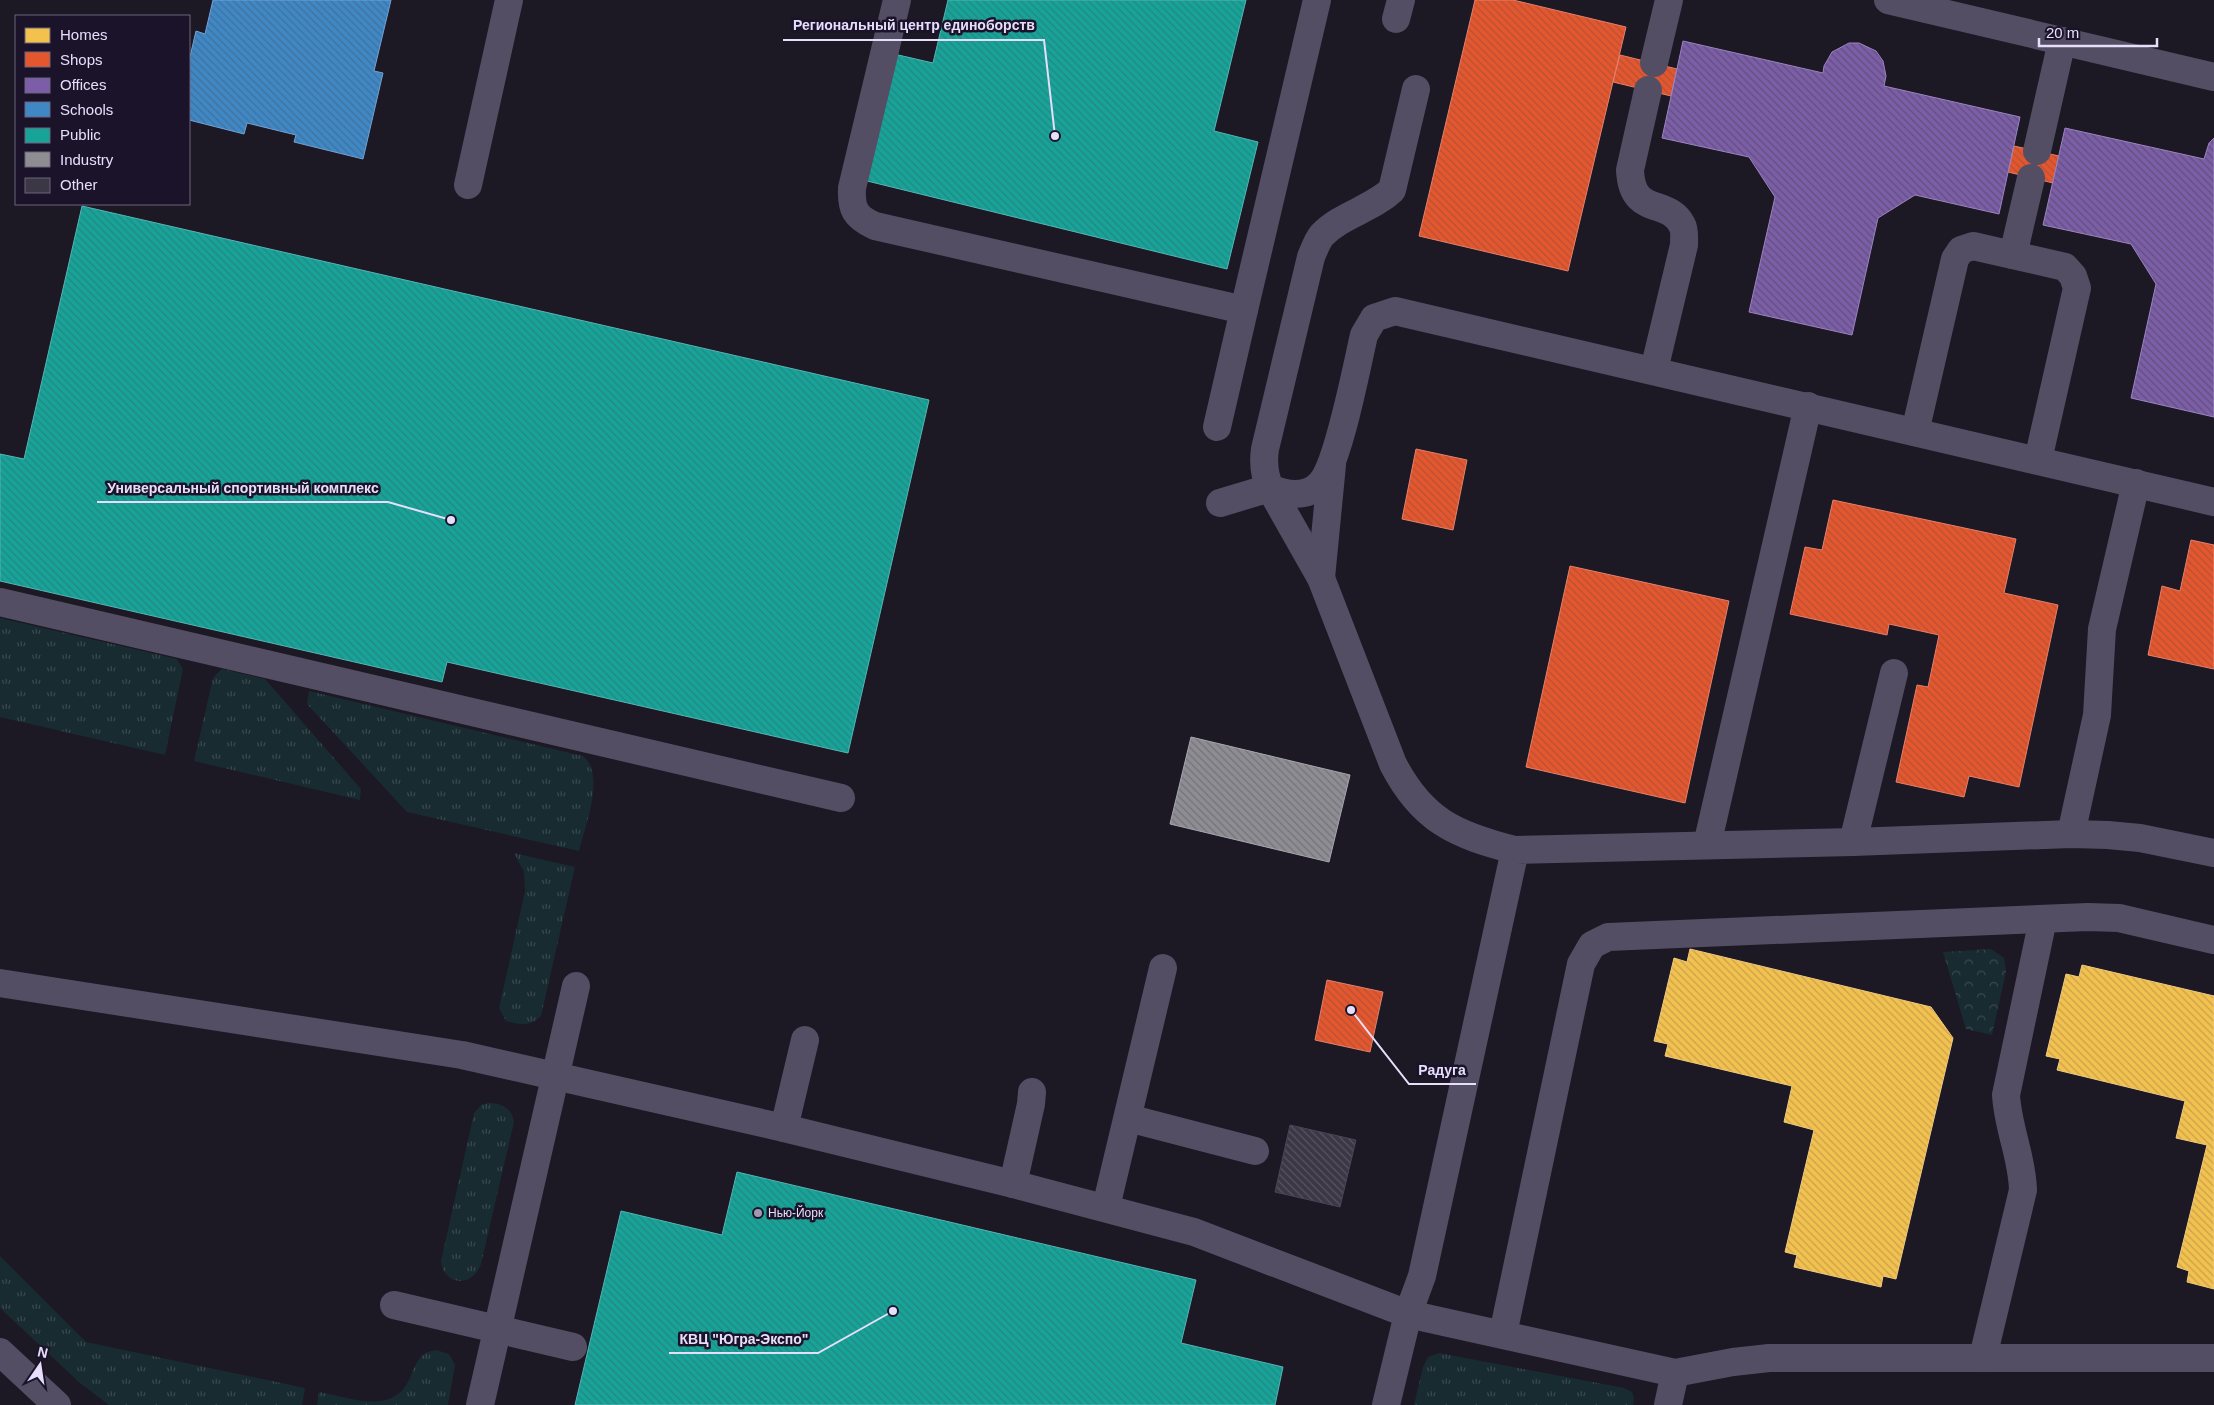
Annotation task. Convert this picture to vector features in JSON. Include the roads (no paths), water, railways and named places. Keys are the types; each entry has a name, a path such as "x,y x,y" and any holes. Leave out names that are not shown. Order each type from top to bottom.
{"street":[{"path":"468,185 509,0"},
{"path":"897,0 852,188 852,203 863,221 875,226 1244,310"},
{"path":"1217,427 1317,0"},
{"path":"1654,63 1669,0"},
{"path":"1888,0 2214,77"},
{"path":"2037,151 2062,41"},
{"path":"1416,89 1392,190 1380,201 1347,217 1321,236 1311,257 1263,464 1270,488 1321,578 1393,764 1405,787 1420,805 1438,820 1460,834 1481,842 1514,850 1853,842 2071,834 2140,838 2214,853"},
{"path":"1648,90 1630,170 1630,183 1635,194 1646,203 1676,217 1683,226 1684,244 1654,370"},
{"path":"2013,255 2031,178"},
{"path":"1915,432 1955,259 1961,250 1973,246 2013,255 2065,267 2073,276 2077,288 2038,460"},
{"path":"1321,578 1332,464 1364,335 1374,318 1395,311 2214,502"},
{"path":"1707,844 1808,406"},
{"path":"1302,544 1279,522 1264,513 1220,502 1270,488 1289,494 1307,493 1320,484 1332,464"},
{"path":"2071,834 2097,715 2102,629 2136,484"},
{"path":"0,602 841,798"},
{"path":"1853,842 1894,673"},
{"path":"1386,1405 1408,1314 1422,1276 1514,850"},
{"path":"1503,1334 1581,964 1592,945 1608,936 2043,919 2118,918 2214,940"},
{"path":"1983,1357 2023,1190 2022,1168 2007,1114 2006,1095 2043,919"},
{"path":"1106,1207 1163,968"},
{"path":"0,983 462,1055 784,1128 1106,1207 1194,1232 1408,1314 1674,1373 1733,1362 1769,1358 2214,1358"},
{"path":"480,1405 576,986"},
{"path":"784,1128 805,1040"},
{"path":"1013,1184 1032,1092"},
{"path":"1128,1118 1255,1151"},
{"path":"394,1305 573,1347"},
{"path":"0,1352 57,1405"},
{"path":"1668,1405 1674,1373"}],"place":[{"name":"Региональный центр единоборств","path":"1055,136"},
{"name":"Универсальный спортивный комплекс","path":"451,520"},
{"name":"Радуга","path":"1351,1010"},
{"name":"Нью-Йорк","path":"758,1213"},
{"name":"КВЦ \"Югра-Экспо\"","path":"893,1311"}]}
